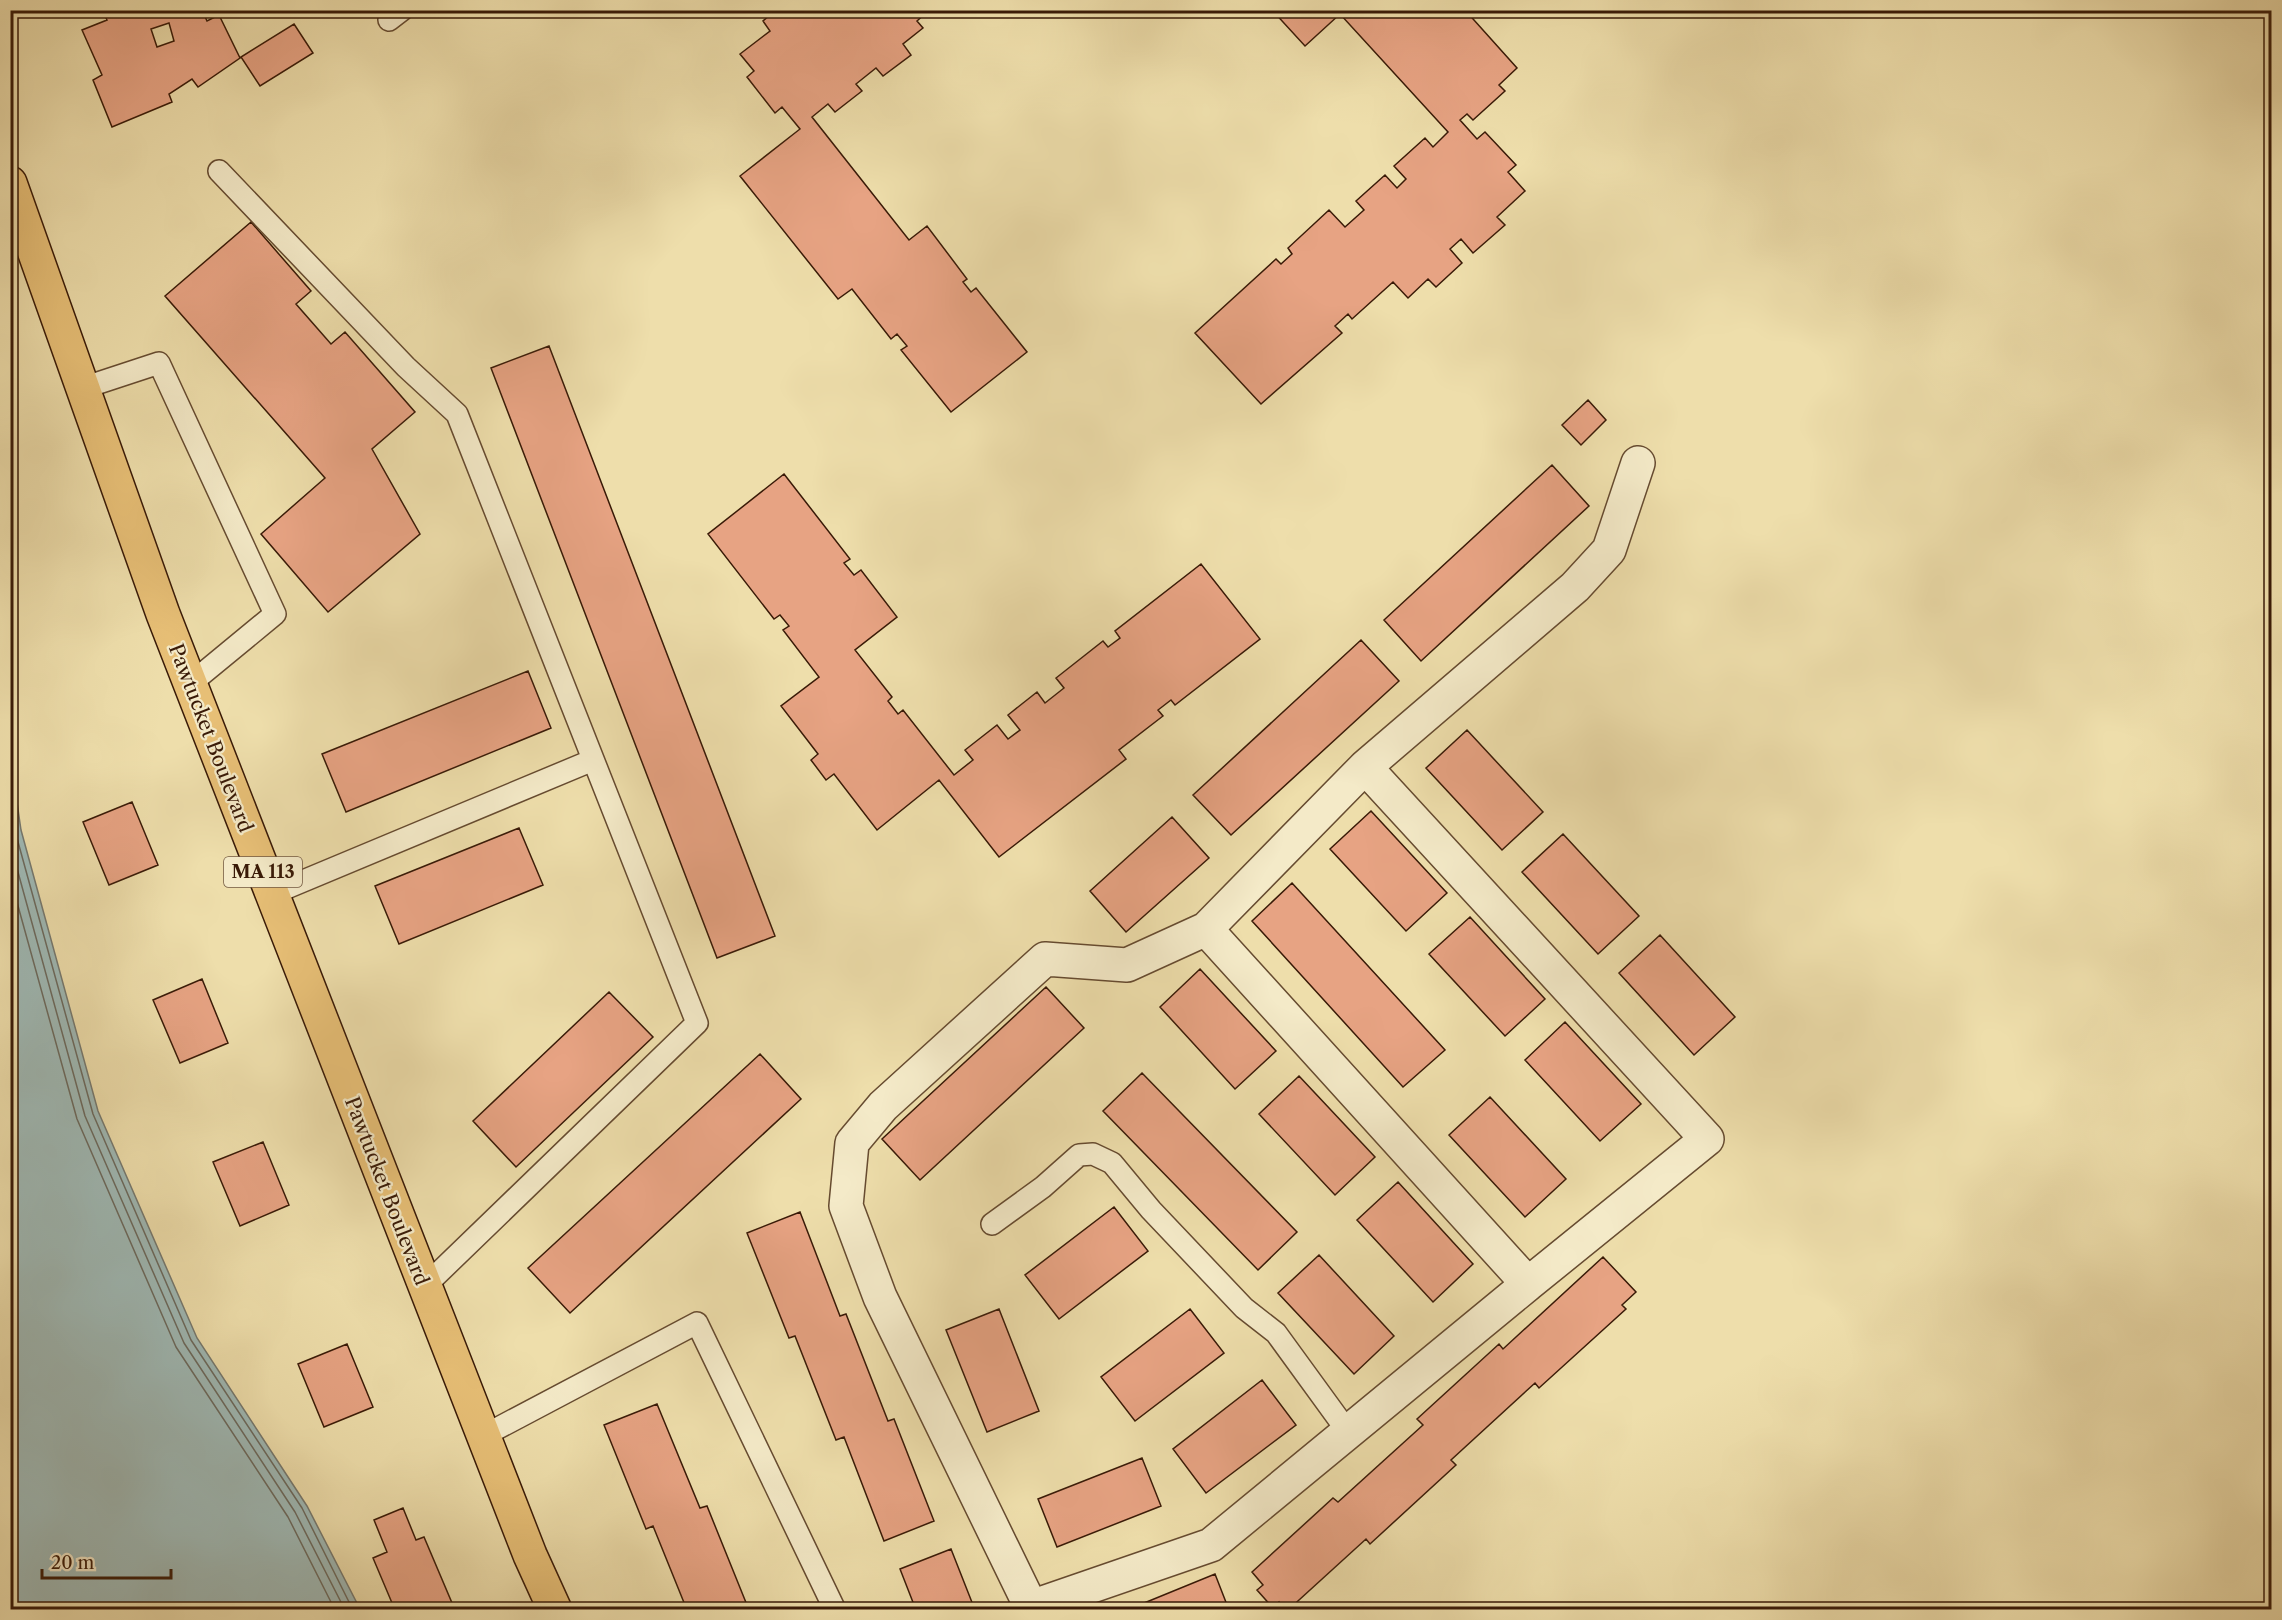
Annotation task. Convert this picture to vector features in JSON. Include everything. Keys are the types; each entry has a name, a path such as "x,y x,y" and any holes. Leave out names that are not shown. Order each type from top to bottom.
{"main road":[{"name":"Pawtucket Boulevard","path":"10,183 163,614 483,1436 530,1555 555,1610"},
{"name":"Pawtucket Boulevard","path":"530,1555 544,1610"}],"street":[{"path":"1365,767 1707,1139 1211,1545 1032,1608 880,1297 846,1206 852,1143 883,1106 1045,959 1127,965 1206,929 1365,767 1575,587 1609,550 1638,463"},
{"path":"1206,929 1528,1284"}],"lane":[{"path":"219,171 406,367 457,414 697,1023 425,1286"},
{"path":"83,388 159,363 275,614 190,684"},
{"path":"272,894 593,760"},
{"path":"992,1224 1043,1187 1078,1155 1093,1154 1112,1163 1150,1210 1244,1308 1276,1333 1348,1432"},
{"path":"483,1436 697,1323 835,1610"}],"water":[{"path":"11,761 21,830 98,1111 197,1338 307,1506 360,1609 11,1609"}],"building":[{"path":"102,10 202,10 207,21 219,15 240,58 198,87 192,79 169,94 172,102 112,127 93,80 102,75 82,30 107,20","holes":["169,23 174,41 157,47 151,29"]},
{"path":"776,10 929,10 917,21 923,28 903,44 911,55 883,76 876,68 856,84 862,91 835,112 828,104 812,117 909,240 927,226 967,279 963,282 971,292 976,288 1027,352 951,412 901,350 907,346 897,334 891,339 852,289 838,299 740,176 800,129 782,107 775,113 747,77 754,71 740,54 770,31 763,21"},
{"path":"1272,10 1465,10 1517,68 1499,85 1505,91 1473,120 1467,114 1460,120 1477,139 1485,132 1516,165 1508,172 1525,191 1497,217 1505,225 1473,253 1461,239 1450,249 1462,263 1436,287 1428,279 1408,298 1393,282 1352,319 1348,314 1335,326 1342,333 1261,404 1195,333 1276,259 1281,264 1292,254 1288,248 1329,210 1345,227 1364,210 1356,201 1385,175 1397,188 1406,179 1394,166 1425,138 1433,147 1448,132 1340,14 1305,46"},
{"path":"294,24 313,53 260,86 241,57"},
{"path":"251,222 311,291 296,304 331,344 345,332 415,412 372,449 420,534 328,612 261,534 325,478 165,296"},
{"path":"549,346 775,936 717,958 491,368"},
{"path":"1588,400 1606,420 1581,445 1562,425"},
{"path":"1552,465 1589,506 1421,661 1384,620"},
{"path":"784,474 850,559 844,563 854,575 861,570 897,617 855,650 892,697 888,701 898,714 903,710 954,775 973,760 965,750 997,725 1008,739 1020,730 1008,715 1037,692 1045,703 1064,688 1056,678 1103,641 1108,647 1120,638 1115,631 1201,564 1260,639 1175,705 1171,700 1158,710 1163,716 1119,750 1126,759 999,857 939,780 877,830 834,774 826,780 811,760 818,754 781,706 819,677 783,630 789,626 780,615 774,619 708,534"},
{"path":"1361,640 1399,681 1231,835 1193,795"},
{"path":"528,671 551,728 346,812 322,754"},
{"path":"1467,730 1543,812 1502,850 1426,768"},
{"path":"132,802 158,865 109,885 83,822"},
{"path":"1371,811 1447,893 1406,931 1330,849"},
{"path":"1172,817 1209,858 1126,932 1090,891"},
{"path":"519,828 543,885 399,944 375,886"},
{"path":"1563,834 1639,916 1598,954 1522,872"},
{"path":"1292,883 1445,1050 1403,1087 1252,921"},
{"path":"1470,917 1545,999 1505,1036 1429,954"},
{"path":"1660,935 1735,1017 1694,1055 1619,973"},
{"path":"1200,969 1276,1051 1235,1089 1160,1007"},
{"path":"202,979 228,1043 180,1063 153,1000"},
{"path":"1046,987 1084,1028 920,1180 882,1139"},
{"path":"609,992 653,1037 516,1167 473,1121"},
{"path":"1565,1022 1641,1104 1600,1141 1525,1060"},
{"path":"760,1054 801,1099 570,1313 528,1268"},
{"path":"1142,1073 1297,1232 1258,1270 1103,1111"},
{"path":"1299,1076 1375,1157 1335,1195 1259,1114"},
{"path":"1490,1097 1566,1179 1525,1217 1449,1135"},
{"path":"263,1142 289,1205 240,1226 213,1162"},
{"path":"1398,1182 1473,1264 1433,1302 1357,1220"},
{"path":"1114,1207 1148,1251 1059,1319 1025,1275"},
{"path":"800,1212 840,1316 846,1314 888,1421 894,1419 934,1521 884,1541 844,1437 836,1440 795,1336 789,1338 747,1233"},
{"path":"1319,1255 1394,1336 1354,1374 1278,1293"},
{"path":"1603,1257 1636,1292 1622,1305 1626,1309 1539,1388 1535,1383 1451,1460 1456,1465 1370,1544 1366,1539 1288,1610 1285,1610 1279,1602 1273,1608 1257,1590 1263,1585 1252,1572 1333,1498 1338,1502 1423,1425 1417,1419 1499,1344 1503,1349"},
{"path":"999,1309 1039,1411 987,1432 946,1330"},
{"path":"1190,1309 1224,1353 1135,1421 1101,1377"},
{"path":"347,1344 373,1407 324,1427 298,1364"},
{"path":"1262,1380 1296,1425 1206,1493 1173,1449"},
{"path":"657,1404 700,1508 707,1506 749,1610 687,1610 653,1526 646,1529 604,1425"},
{"path":"1142,1458 1161,1506 1057,1547 1038,1499"},
{"path":"403,1508 416,1540 424,1537 452,1603 437,1610 395,1610 373,1558 387,1552 374,1520"},
{"path":"951,1549 975,1610 916,1610 900,1569"},
{"path":"1215,1574 1229,1610 1127,1610"}]}
